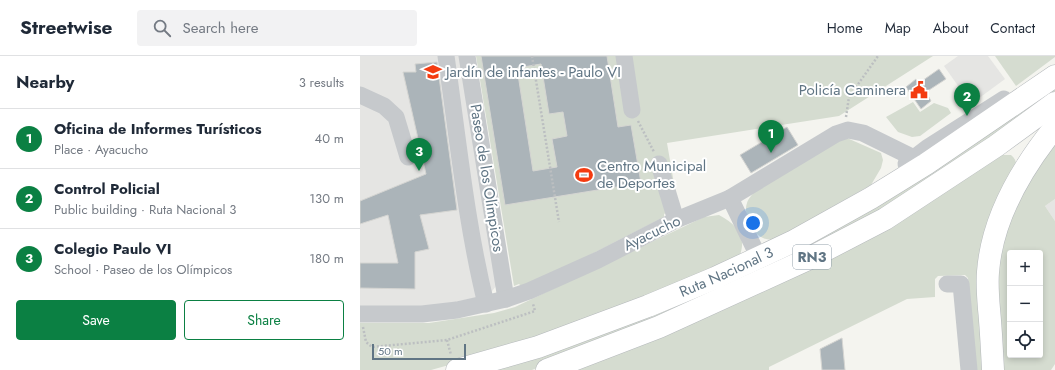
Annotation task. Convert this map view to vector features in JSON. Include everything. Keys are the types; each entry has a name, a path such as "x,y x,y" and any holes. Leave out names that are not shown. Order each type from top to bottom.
{"highway":[{"name":"Ruta Nacional 3","path":"457,370 538,347 648,306 759,258 795,240 884,190 920,161 1055,76"},
{"name":"Ruta Nacional 3","path":"547,370 659,327 806,260 865,229 885,218 996,146 1055,103"},
{"path":"993,370 988,273 991,248 1001,217 1014,185 1024,168 1055,128"}],"street":[{"path":"446,56 470,222 486,304"},
{"name":"Paseo de los Olímpicos","path":"467,56 506,299"},
{"path":"624,56 632,110"},
{"path":"360,95 384,106 396,117 408,157"},
{"path":"360,99 378,103"},
{"path":"848,130 863,133 920,161"},
{"name":"Ayacucho","path":"362,314 422,314 457,310 506,299 529,291 591,263 676,220 730,198 836,134 848,130"},
{"path":"659,164 676,220"},
{"path":"730,198 759,258"},
{"path":"947,284 961,284 969,370"}],"path":[{"path":"532,56 559,222"},
{"path":"848,130 846,118 849,97 878,56"},
{"path":"632,110 656,155 659,164"},
{"path":"362,314 363,331 366,342 372,347 447,340 536,311"}],"shaded area":[{"path":"360,56 460,56 496,286 489,295 421,309 360,310"},
{"name":"Centro Municipal de Deportes","path":"476,56 933,56 839,116 667,143 678,207 664,214 664,217 529,286 521,286 519,284 514,286"},
{"path":"958,56 988,56 1005,79 971,104 944,66"},
{"path":"995,56 1055,56 1055,57 1016,86"},
{"path":"1055,87 1055,91 988,139 878,211 802,252 723,289 532,370 484,370 651,317"},
{"path":"913,102 920,112 934,103 948,108 951,113 920,136 912,137 898,132 886,117"},
{"path":"847,138 881,153 883,160 881,168 871,185 776,239 770,240 757,234 751,227 746,212 749,199 754,192 838,139"},
{"path":"1055,142 1055,199 1045,206 1055,221 1055,364 1051,370 1003,370 996,272 1010,219 1023,188"},
{"path":"1002,155 1011,155 1016,161 1016,167 1008,180 983,370 975,370 968,278 965,275 938,276 935,279 935,297 907,299 769,367 769,370 563,370 892,227"},
{"path":"1055,199 1055,221 1045,206"},
{"path":"719,215 732,224 740,233 742,245 738,260 535,341 431,370 360,370 360,323 429,323 494,313 515,307 704,217"}],"building":[{"path":"481,56 607,56 618,127 631,125 641,183 505,205","holes":["541,64 549,114 563,112 567,136 552,139 557,167 533,171 517,68"]},
{"path":"437,62 457,210 420,215 429,249 415,252 415,289 360,288 360,263 398,263 388,215 360,224 360,201 426,174 403,72 416,72 415,64"},
{"name":"Policía Caminera","path":"939,69 946,79 926,92 931,101 921,109 906,87 916,79 919,83"},
{"path":"787,127 798,145 751,173 740,155"},
{"path":"842,338 845,370 822,370 820,349"}],"place":[{"name":"Jardín de infantes - Paulo VI","path":"433,72"},
{"name":"Policía Caminera","path":"919,90"},
{"name":"Control Policial","path":"967,116"},
{"name":"Oficina de Informes Turísticos","path":"771,153"},
{"name":"Colegio Paulo VI","path":"419,171"},
{"name":"Centro Municipal de Deportes","path":"584,175"}]}
